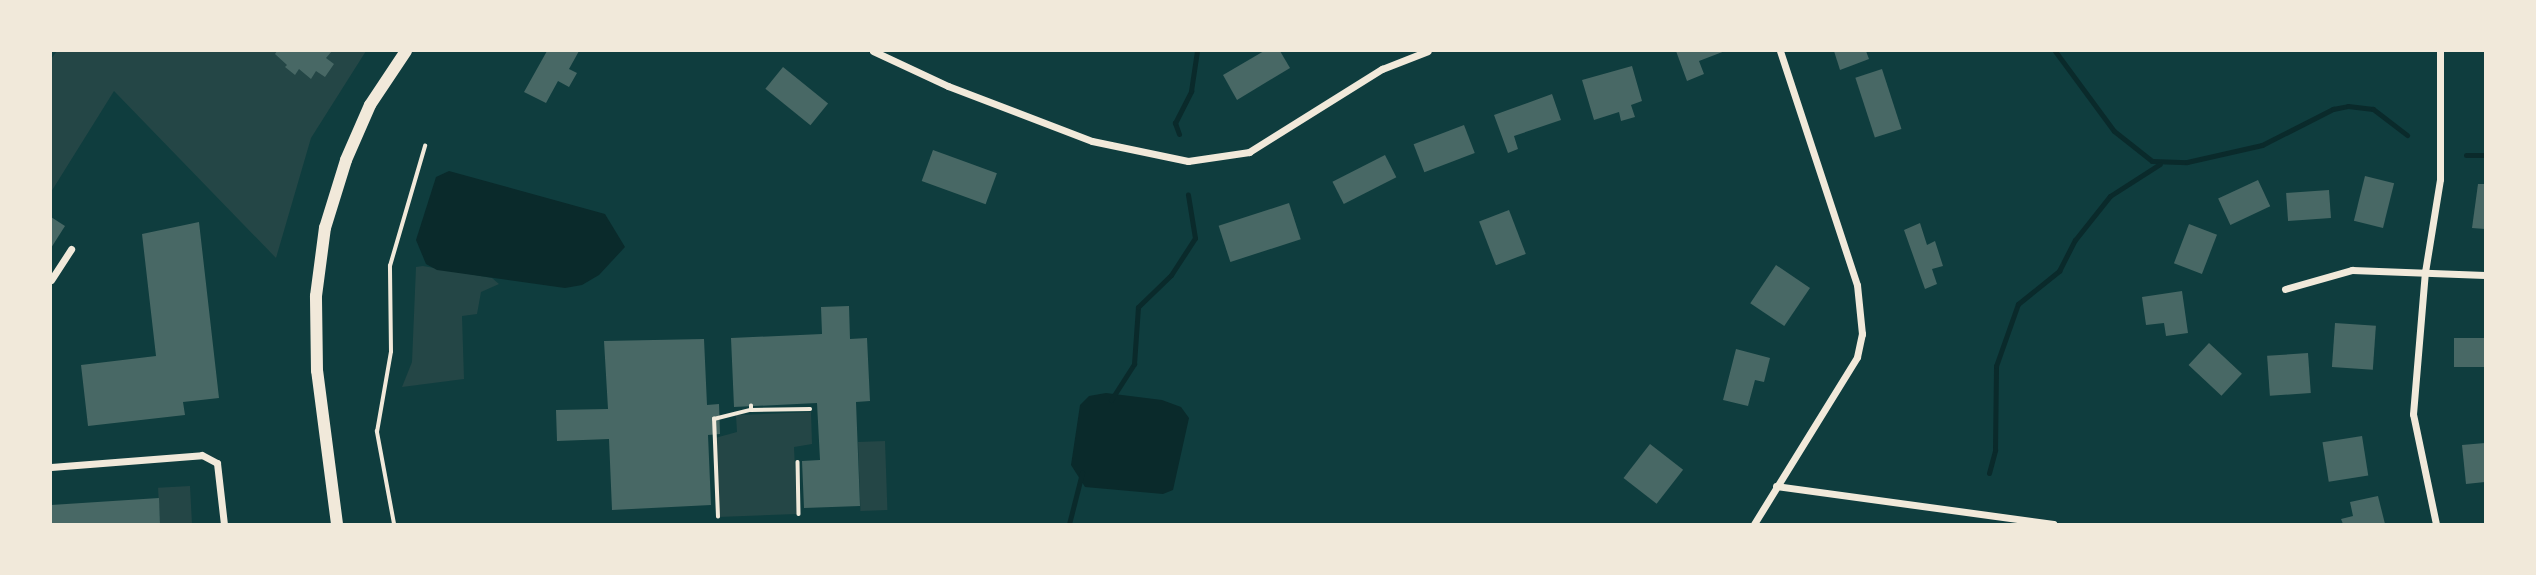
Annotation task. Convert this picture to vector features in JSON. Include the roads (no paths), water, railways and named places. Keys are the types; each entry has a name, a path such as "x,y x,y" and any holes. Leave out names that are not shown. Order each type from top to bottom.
{"main road":[{"path":"337,524 317,371 316,296 326,228 346,160 370,105 407,51"}],"street":[{"path":"873,51 948,86 1092,141 1188,161 1249,152 1382,69 1428,51"},
{"path":"1754,524 1857,357 1862,334 1857,285 1780,51"},
{"path":"2435,524 2413,414 2425,272 2440,178 2440,51"},
{"path":"51,280 71,249"},
{"path":"2284,289 2352,270 2485,275"},
{"path":"51,467 202,455 217,463 224,524"},
{"path":"1776,485 2053,524"}],"waterway":[{"path":"1179,134 1175,123 1191,91 1197,51"},
{"path":"2055,51 2114,131 2152,161 2187,162 2262,145 2333,109 2348,106 2373,109 2407,135"},
{"path":"2466,155 2485,155"},
{"path":"1989,473 1995,450 1996,366 2018,304 2059,271 2075,240 2110,196 2160,164"},
{"path":"1111,400 1134,364 1138,307 1171,275 1195,238 1188,195"},
{"path":"1069,524 1082,473"}]}
